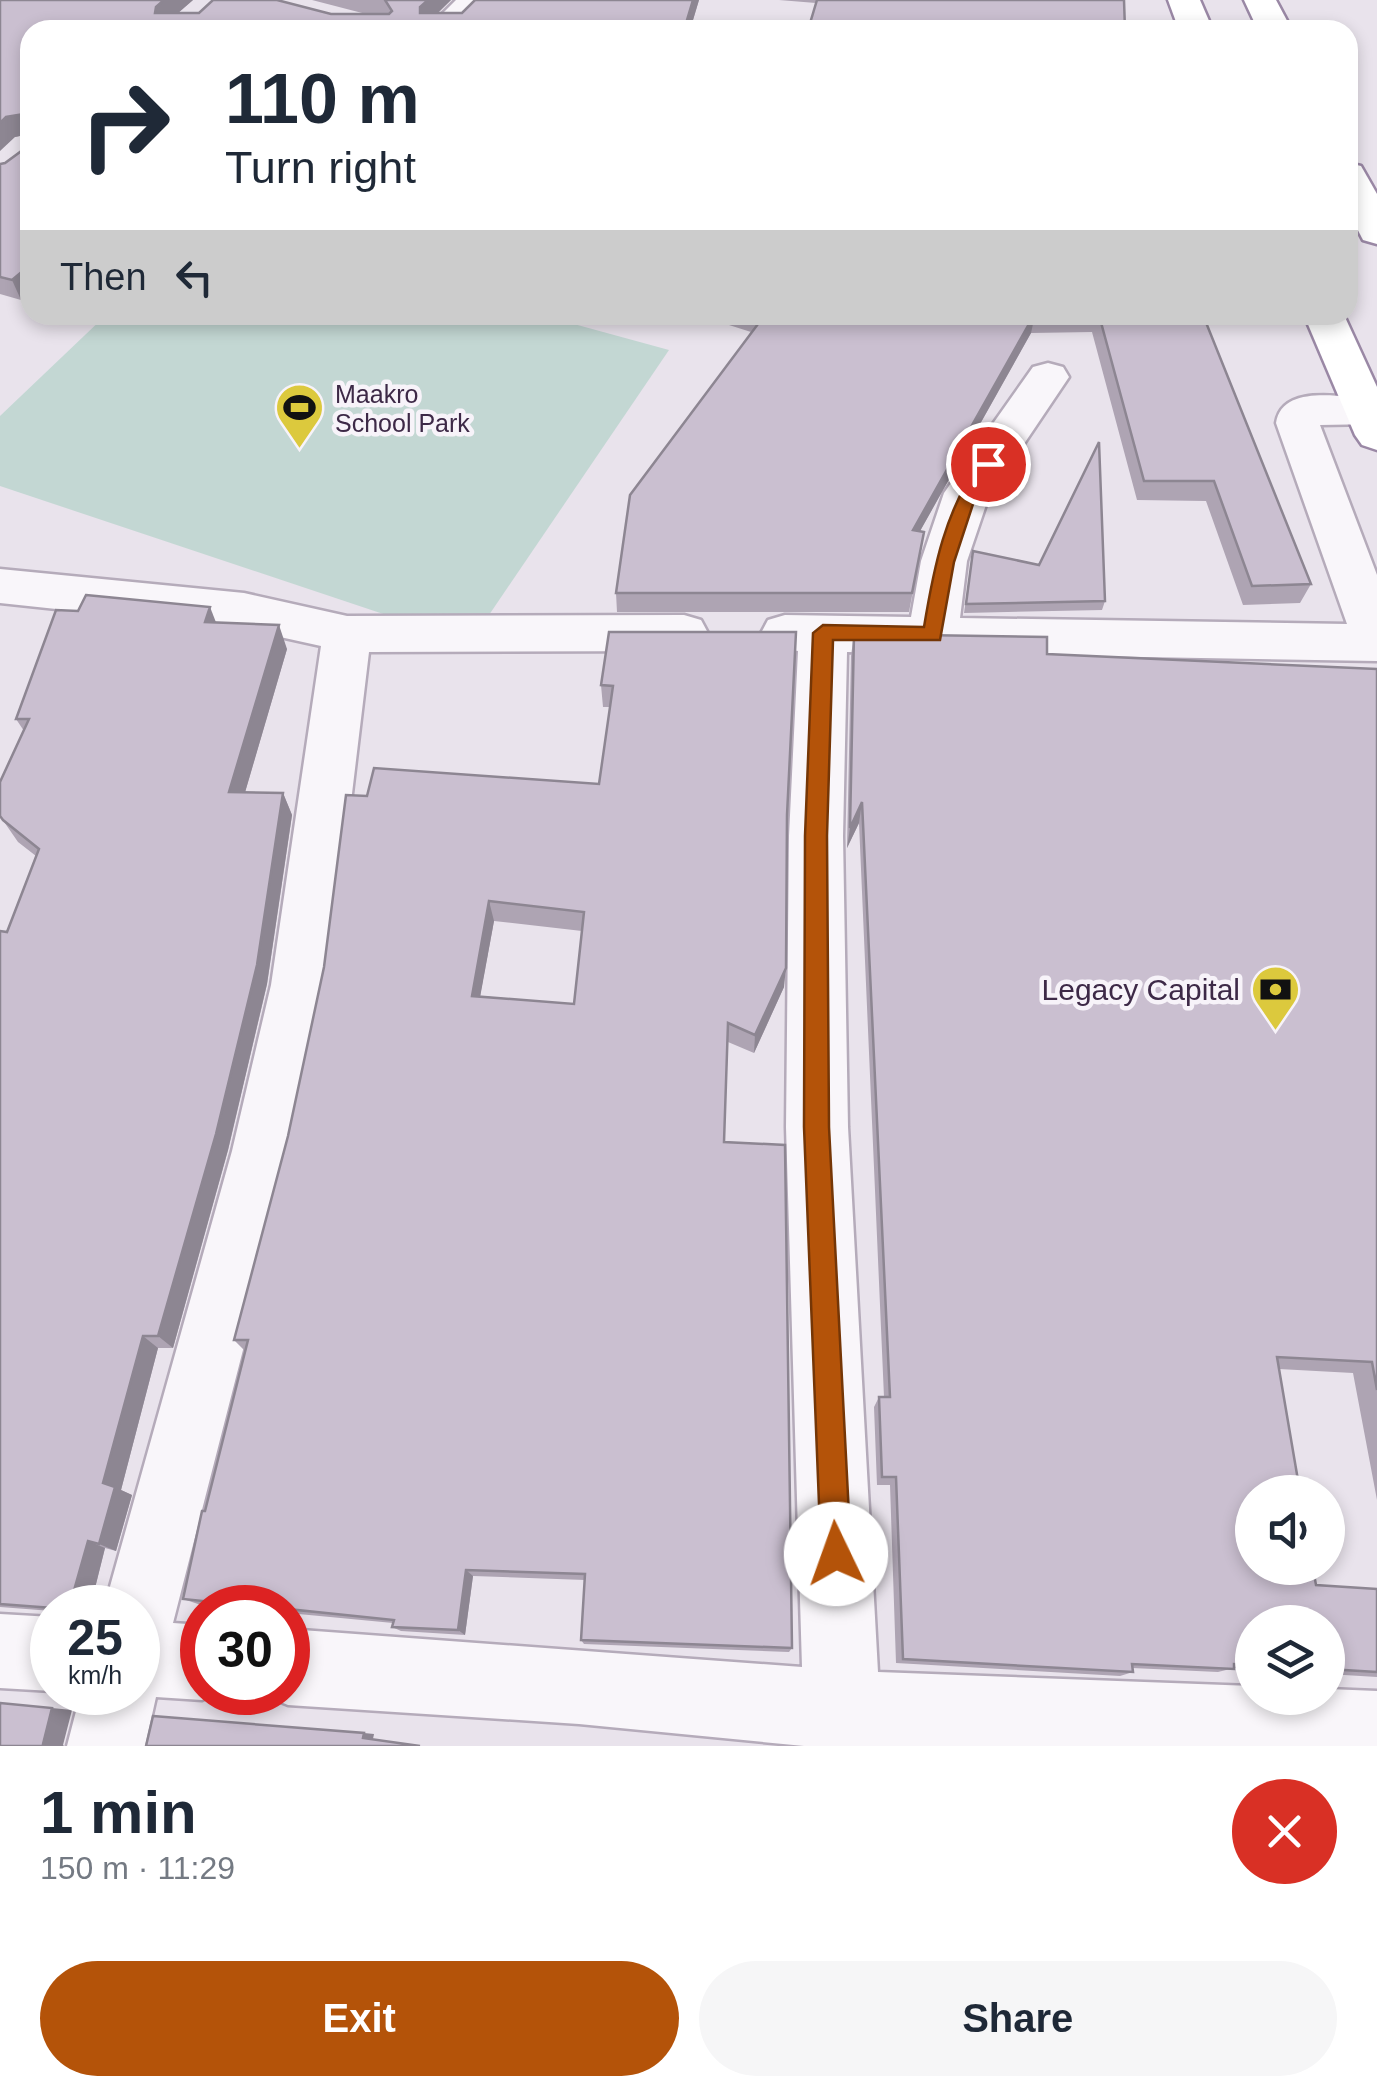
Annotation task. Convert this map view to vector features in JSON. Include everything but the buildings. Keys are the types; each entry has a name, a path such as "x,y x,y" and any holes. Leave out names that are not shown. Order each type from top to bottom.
{"highway":[{"path":"1358,194 1377,232"},
{"path":"1328,325 1372,424"}],"street":[{"path":"453,20 474,0"},
{"path":"933,635 944,562 967,494 1048,376"},
{"path":"0,586 244,610 347,634 823,633 1377,641 1298,423 1299,415 1306,410 1372,424"},
{"path":"823,633 816,836 816,1127 843,1728"},
{"path":"147,1585 263,1151 300,985 347,634"},
{"path":"0,1651 30,1653"},
{"path":"310,1668 580,1686 843,1728 1377,1729"},
{"path":"106,1746 113,1715"}],"shaded area":[{"name":"Maakro School Park","path":"96,325 578,325 669,350 470,643 0,486 0,416"}],"place":[{"name":"Maakro School Park","path":"300,450"},
{"name":"Legacy Capital","path":"1275,1032"}],"route":[{"path":"836,1554 816,1127 816,836 823,633 933,635 944,562 967,494 988,464"}]}
